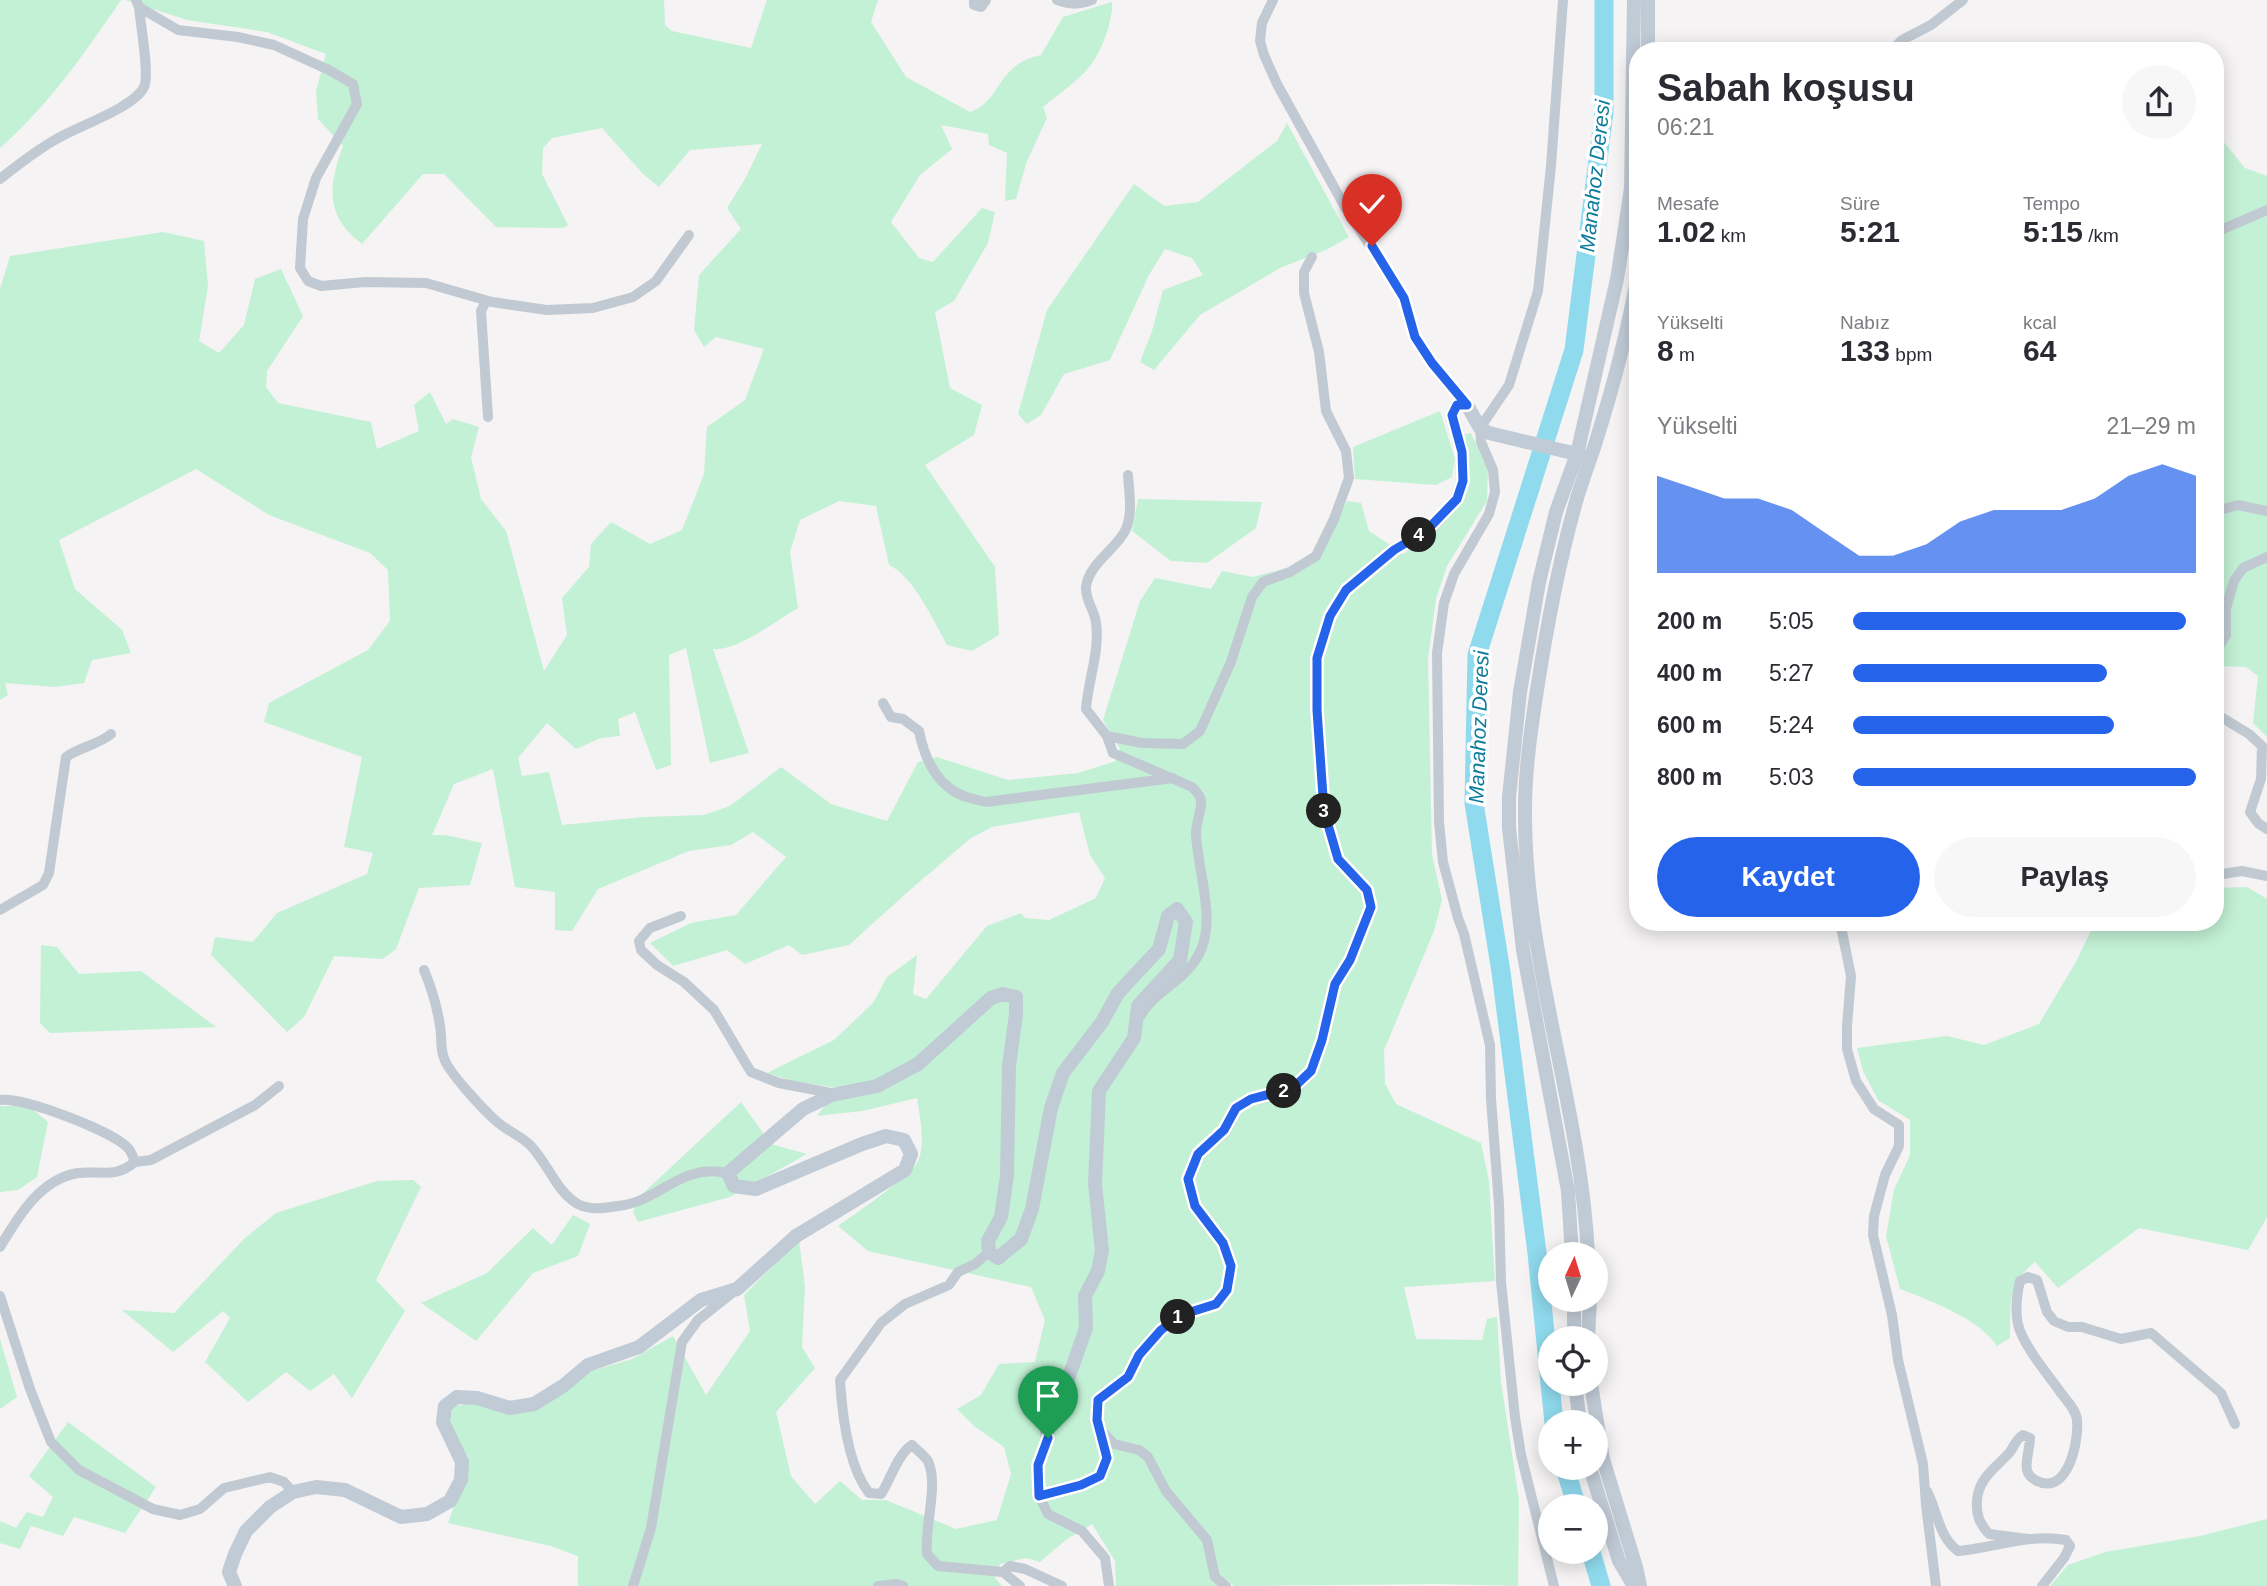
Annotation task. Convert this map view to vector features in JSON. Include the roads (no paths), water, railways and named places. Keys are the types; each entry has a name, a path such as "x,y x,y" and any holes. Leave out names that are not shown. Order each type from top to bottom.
{"street":[{"path":"974,0 974,5 981,8 986,0"},
{"path":"1057,0 1064,4 1092,0"},
{"path":"1273,0 1262,23 1260,41 1273,74 1345,207 1404,298 1415,337 1432,363 1485,431 1577,455"},
{"path":"1554,1586 1521,1455 1510,1378 1501,1282 1499,1204 1490,1099 1490,1045 1470,958 1443,862 1439,822 1437,653 1444,603 1454,574 1489,514 1495,492 1493,470 1482,442 1485,431 1509,385 1526,338 1538,291 1551,166 1563,0"},
{"path":"1633,42 1634,0"},
{"path":"1648,0 1648,42"},
{"path":"1900,42 1931,24 1963,0"},
{"path":"0,179 66,134 93,123 133,99 144,87 146,73 137,3"},
{"path":"137,3 178,30 238,37 274,46 329,70 353,84 357,104 316,178 303,219 300,268 308,281 321,286 365,282 426,283 486,301 547,310 593,308 633,297 656,281 689,235"},
{"path":"1586,1242 1576,1158 1537,947 1525,847 1525,808 1528,760 1551,607 1577,497 1577,455 1617,279 1629,201"},
{"path":"2224,229 2267,210"},
{"path":"1107,736 1142,743 1183,744 1200,731 1230,662 1252,597 1263,582 1290,572 1316,555 1334,519 1349,478 1346,451 1326,411 1319,352 1304,293 1304,272 1312,257"},
{"path":"486,301 481,312 488,417"},
{"path":"1571,1242 1568,1191 1523,950 1510,828 1510,797 1520,692 1539,582 1556,512 1629,332"},
{"path":"1039,1496 1081,1485 1100,1476 1107,1458 1097,1420 1098,1400 1128,1377 1139,1355 1161,1330 1181,1315 1216,1304 1227,1290 1231,1266 1223,1243 1195,1206 1188,1179 1198,1154 1224,1130 1236,1108 1251,1099 1293,1088 1311,1071 1322,1040 1335,984 1350,960 1371,907 1367,890 1338,859 1324,811 1317,710 1317,658 1330,616 1346,590 1394,550 1426,531 1457,499 1463,481 1462,452 1452,415 1457,405 1467,405"},
{"path":"1128,475 1130,503 1125,531 1092,572 1086,585 1096,621 1096,657 1086,709 1107,736 1113,753 1192,787 1201,801 1196,832 1206,918 1206,935 1200,954 1170,987 1145,1007 1136,1023"},
{"path":"2224,509 2238,505 2267,511"},
{"path":"2224,638 2225,608 2234,581 2243,568 2267,557"},
{"path":"883,703 891,717 903,719 919,731 923,749 934,773 960,794 986,802 1173,778"},
{"path":"2224,719 2262,746 2261,779 2250,812 2267,830"},
{"path":"0,910 43,885 49,873 66,757 74,751 104,740 111,734"},
{"path":"2224,874 2242,871 2267,876"},
{"path":"989,1252 998,1258 1021,1239 1032,1209 1051,1108 1063,1073 1102,1022 1118,993 1159,949 1168,916 1177,909 1186,922 1180,960 1138,1006 1134,1038 1099,1091 1095,1184 1102,1251 1098,1272 1085,1296 1086,1328 1068,1382 1051,1396 1044,1409 1048,1438 1038,1465 1039,1496 1048,1514 1082,1531 1105,1558 1109,1586"},
{"path":"681,916 650,928 639,941 641,950 657,965 684,982 714,1010 751,1072 779,1083 838,1094"},
{"path":"1842,931 1852,976 1847,1049 1856,1081 1874,1108 1899,1125 1899,1146 1885,1175 1874,1216 1873,1235 1892,1315 1898,1360 1923,1464 1936,1586"},
{"path":"424,970 436,1001 442,1056 448,1068 495,1120 530,1145 549,1174 574,1202 584,1207 597,1208 637,1203 675,1180 697,1172 712,1170 728,1173"},
{"path":"728,1173 803,1109 838,1094 877,1086 918,1064 991,998 1003,994 1016,997 1009,1066 1007,1177 1001,1217 988,1241 989,1252"},
{"path":"0,1247 21,1212 51,1182 76,1173 123,1172 135,1162 151,1160 255,1105 279,1086"},
{"path":"0,1100 29,1102 91,1127 128,1148 135,1162"},
{"path":"633,1586 650,1528 682,1342 698,1320 796,1236 905,1170 911,1154 904,1140 886,1136 756,1189 734,1186 728,1173"},
{"path":"989,1252 975,1264 958,1272 949,1285 905,1304 881,1322 839,1380 849,1448 869,1493 881,1494 904,1451 912,1446 927,1460 932,1484 925,1538 927,1554 939,1566 1003,1572 1020,1586"},
{"path":"2028,1539 1989,1534 1980,1525 1976,1511 1978,1486 2023,1435 2030,1438 2026,1469 2029,1476 2048,1484 2063,1478 2074,1450 2077,1420 2071,1404 2029,1348 2018,1324 2017,1296 2020,1281 2028,1277 2037,1280 2047,1312 2054,1321 2068,1327 2081,1327 2121,1339 2151,1333 2221,1393 2235,1424"},
{"path":"235,1586 229,1572 246,1531 270,1507 293,1492 316,1487 345,1490 401,1517 427,1514 450,1500 461,1480 462,1462 443,1422 444,1406 457,1397 477,1398 510,1408 534,1404 588,1366 639,1347 701,1300 737,1289"},
{"path":"0,1296 30,1389 51,1442 79,1470 153,1510 180,1515 200,1508 224,1488 270,1478 284,1482 293,1492"},
{"path":"1593,1396 1603,1459 1636,1567 1637,1586"},
{"path":"1099,1428 1114,1444 1139,1450 1149,1457 1166,1491 1208,1540 1215,1577 1226,1586"},
{"path":"1594,1480 1619,1560 1637,1586"},
{"path":"1925,1488 1946,1542 1958,1551 2028,1539 2050,1537 2066,1540 2070,1546 2064,1558 2042,1586"},
{"path":"1003,1572 1010,1566 1025,1569 1062,1586"},
{"path":"878,1586 903,1586"}],"waterway":[{"name":"Manahoz Deresi","path":"1553,1410 1537,1253 1501,972 1474,803 1477,655 1574,350 1604,112 1604,0"},
{"name":"Manahoz Deresi","path":"1569,1480 1573,1494"},
{"name":"Manahoz Deresi","path":"1595,1564 1601,1586"}]}
